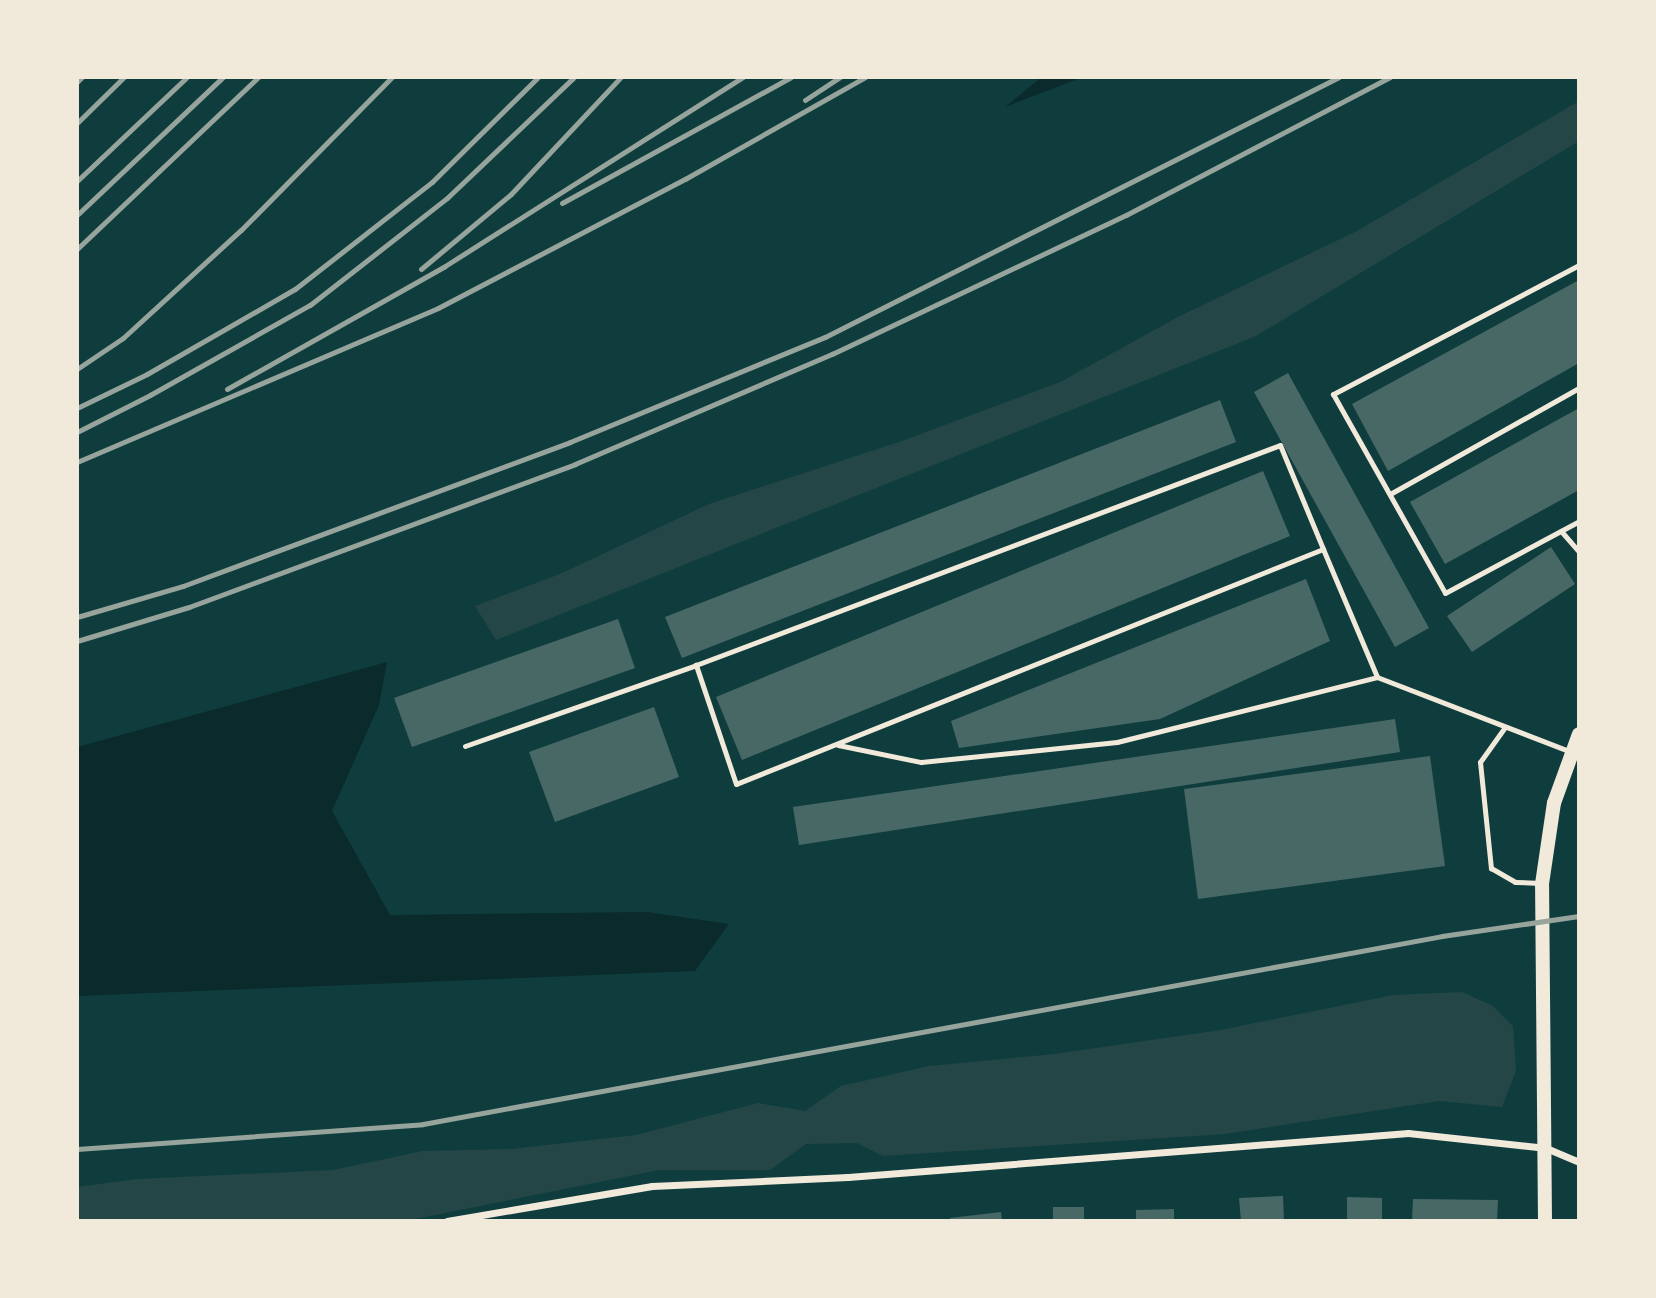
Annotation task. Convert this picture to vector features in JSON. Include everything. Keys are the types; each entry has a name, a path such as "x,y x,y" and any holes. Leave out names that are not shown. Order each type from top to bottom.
{"main road":[{"path":"1545,1221 1542,884 1554,803 1579,734"}],"street":[{"path":"447,1221 652,1186 848,1177 1408,1133 1546,1148 1579,1162"}],"lane":[{"path":"1579,265 1333,394 1445,593 1579,521"},
{"path":"1390,494 1579,388"},
{"path":"465,746 696,665 1280,445 1377,677"},
{"path":"1561,531 1579,552"},
{"path":"696,665 736,784 1324,549"},
{"path":"835,744 921,762 1116,742 1377,677 1571,752"},
{"path":"1505,727 1480,762 1490,868 1515,882 1542,884"}],"shaded area":[{"path":"1042,77 1083,77 1005,107"},
{"path":"1579,101 1579,141 1256,336 496,640 475,606 560,574 709,504 899,442 1060,382 1178,317 1357,231"},
{"path":"387,662 379,705 332,811 390,915 647,912 729,924 695,971 77,996 77,747"},
{"path":"1462,992 1493,1006 1513,1026 1516,1071 1502,1107 1439,1101 1225,1134 883,1156 857,1143 806,1144 770,1170 659,1170 405,1221 77,1221 77,1187 137,1179 333,1170 423,1151 511,1149 636,1135 758,1103 805,1111 841,1086 929,1066 1054,1054 1221,1030 1393,995"}],"building":[{"path":"1579,280 1579,363 1388,471 1352,404"},
{"path":"1288,373 1429,628 1395,647 1254,392"},
{"path":"1220,400 1236,442 682,658 665,617"},
{"path":"1579,408 1579,490 1445,564 1410,502"},
{"path":"1263,471 1290,536 742,760 716,697"},
{"path":"1551,547 1575,584 1472,652 1447,616"},
{"path":"1306,579 1330,641 1160,719 959,748 951,721"},
{"path":"618,619 635,668 412,747 394,698"},
{"path":"654,707 679,777 555,822 529,752"},
{"path":"1395,719 1400,752 799,845 793,807"},
{"path":"1430,756 1445,866 1198,899 1184,789"},
{"path":"1283,1196 1284,1221 1241,1221 1239,1198"},
{"path":"1347,1197 1382,1198 1382,1221 1347,1221"},
{"path":"1413,1199 1498,1200 1497,1221 1412,1221"},
{"path":"1053,1207 1084,1207 1084,1221 1053,1221"},
{"path":"1174,1209 1174,1221 1136,1221 1136,1210"},
{"path":"1001,1212 1002,1221 950,1221 950,1218"}],"railway":[{"path":"77,82 82,77"},
{"path":"77,123 124,77"},
{"path":"77,181 187,77"},
{"path":"77,215 223,77"},
{"path":"77,249 258,77"},
{"path":"77,369 123,338 241,230 392,77"},
{"path":"77,408 147,374 295,289 432,182 538,77"},
{"path":"77,432 150,395 310,305 447,198 574,77"},
{"path":"421,269 511,194 621,77"},
{"path":"227,389 445,266 743,77"},
{"path":"562,203 791,77"},
{"path":"805,100 840,77"},
{"path":"77,462 438,308 685,179 865,77"},
{"path":"77,617 183,586 570,442 825,337 1339,77"},
{"path":"77,641 189,607 575,464 832,354 1126,215 1390,77"},
{"path":"77,1149 423,1124 1442,936 1579,916"}]}
